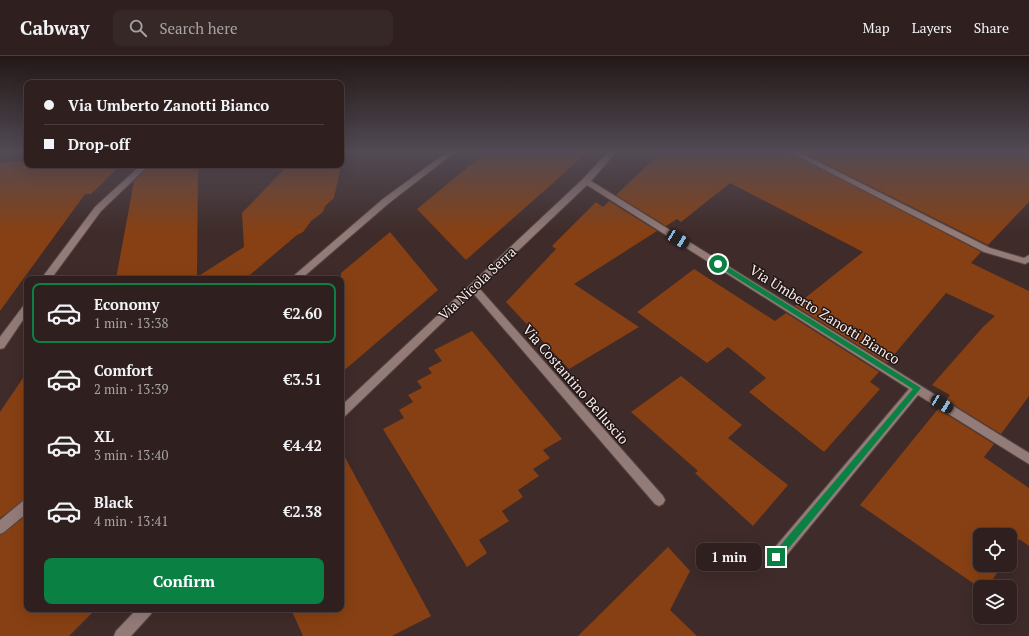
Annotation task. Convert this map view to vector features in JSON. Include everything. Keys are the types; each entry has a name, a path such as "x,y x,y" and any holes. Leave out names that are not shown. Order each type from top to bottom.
{"street":[{"path":"48,276 98,209 130,179"},
{"path":"298,276 386,201 415,179"},
{"path":"847,179 987,250 1027,260"},
{"name":"Via Nicola Serra","path":"344,411 586,180"},
{"name":"Via Umberto Zanotti Bianco","path":"586,180 1029,459"},
{"name":"Via Costantino Belluscio","path":"473,287 658,500"},
{"path":"0,345 24,311"},
{"path":"776,557 917,388"},
{"path":"0,528 24,508"},
{"path":"121,636 143,612"}],"building":[{"path":"0,179 106,179 91,194 85,194 0,311"},
{"path":"136,179 198,179 197,276 117,276 134,181"},
{"path":"275,179 338,179 334,198 325,206 323,212 311,221 303,232 297,235 249,276 199,276 244,247 242,213"},
{"path":"453,179 557,179 466,260 417,209"},
{"path":"633,179 841,179 981,252 971,263 1029,291 1029,396 1001,434 946,400 950,395 932,385 983,327 995,316 946,293 887,363 795,306 863,252 730,183 681,222 677,219 666,226 616,195"},
{"path":"856,179 1029,179 1029,202 988,245"},
{"path":"609,201 657,231 574,284 639,327 569,369 506,302 556,249 552,246 596,202 603,207"},
{"path":"390,232 438,290 344,370 344,276 341,276 341,273"},
{"path":"694,269 775,321 786,313 879,372 870,382 880,389 824,452 749,392 766,378 728,347 707,363 637,312"},
{"path":"472,331 562,439 543,450 550,458 533,469 539,476 518,490 523,497 502,511 509,521 479,540 487,553 467,567 383,429 404,418 399,410 413,402 408,395 422,388 417,381 432,373 428,368 442,361 434,350"},
{"path":"24,376 24,500 0,518 0,412"},
{"path":"681,376 742,425 728,438 788,485 753,526 695,473 698,471 631,412"},
{"path":"938,409 994,444 984,457 1029,488 1029,546 1019,539 1017,542 1017,528 973,528 973,572 998,572 992,580 973,580 973,583 860,505"},
{"path":"344,456 431,616 392,636 303,636 292,612 344,612"},
{"path":"24,517 24,612 93,612 69,636 0,636 0,535"},
{"path":"668,547 690,571 670,610 697,636 578,636"}],"route":[{"path":"718,264 917,388 776,557"}]}
